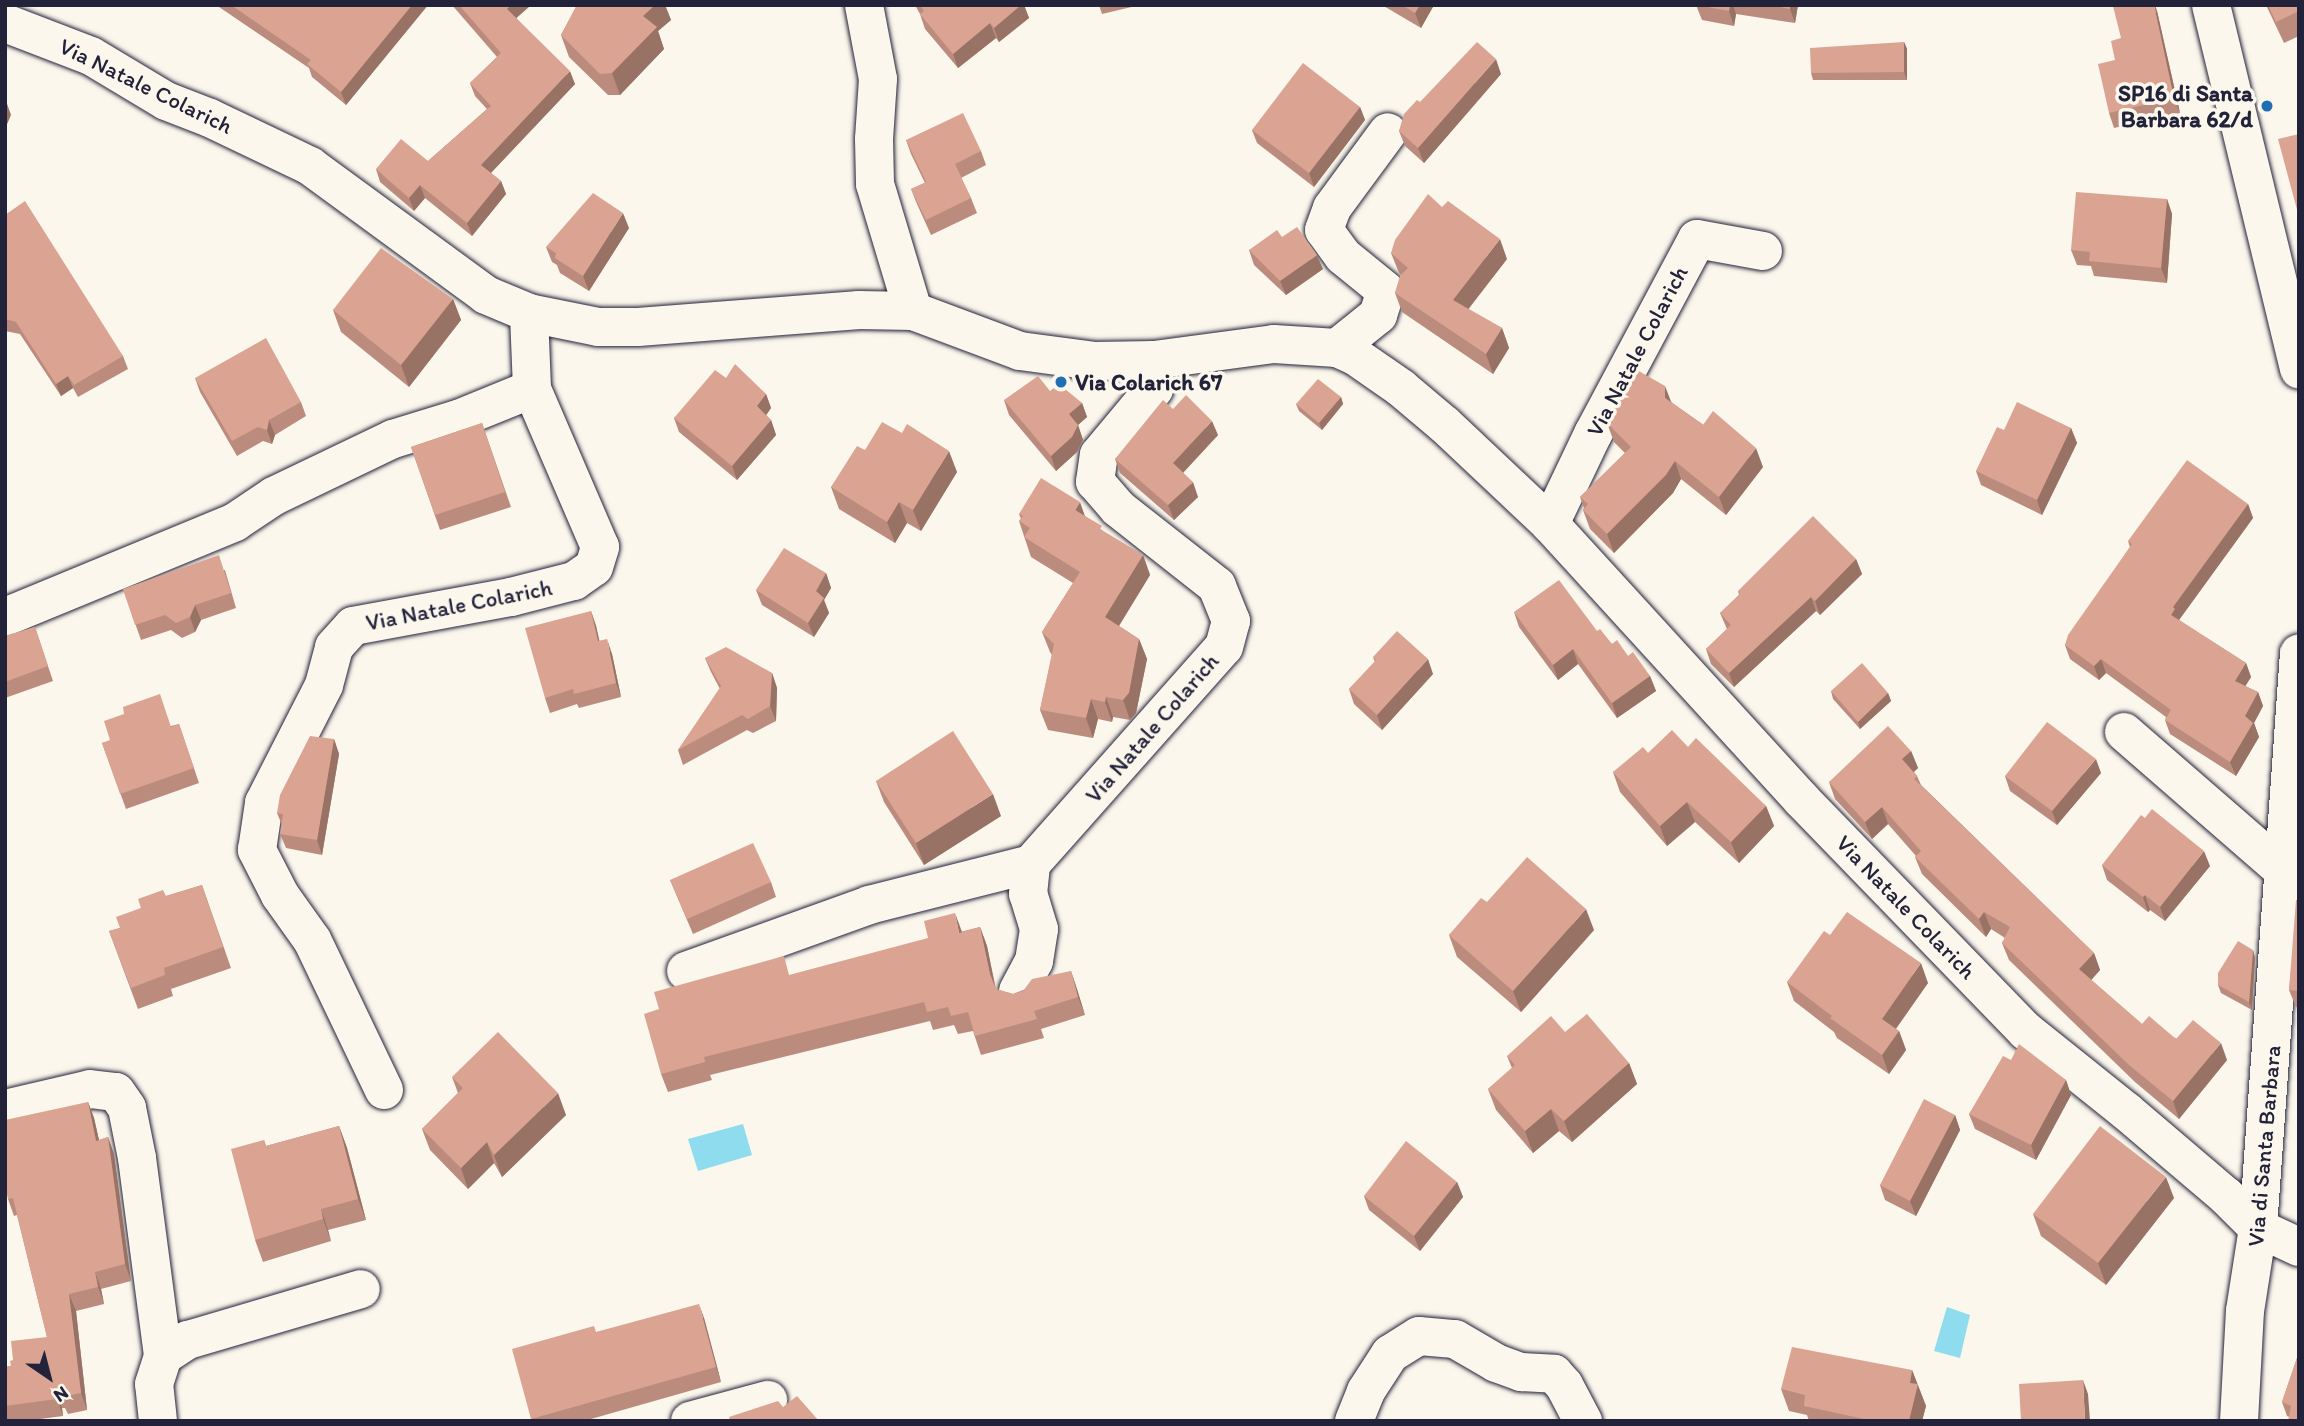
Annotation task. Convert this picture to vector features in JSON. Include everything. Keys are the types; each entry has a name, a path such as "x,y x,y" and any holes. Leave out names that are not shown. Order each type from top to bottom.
{"street":[{"path":"864,5 878,79 874,139 875,184 913,311"},
{"path":"2211,5 2288,278 2299,370"},
{"name":"Via Natale Colarich","path":"5,23 91,57 166,101 210,118 310,166 486,295 529,313 598,327 638,327 859,310 913,311 1020,351 1095,361 1154,360 1274,344 1337,348 1401,388 1550,524 1801,799 2026,1031 2126,1111 2226,1196 2258,1228 2299,1247"},
{"path":"1337,348 1378,315 1386,291 1343,256 1324,230 1332,208 1388,132"},
{"name":"Via Natale Colarich","path":"1550,524 1593,433 1697,239 1763,251"},
{"name":"Via Natale Colarich","path":"384,1090 312,940 280,895 257,850 264,803 324,685 334,647 353,626 511,597 574,581 594,567 600,547 532,389 529,313"},
{"name":"Via Natale Colarich","path":"1031,864 1224,647 1231,621 1217,586 1118,508 1095,482 1099,455 1154,389 1154,360"},
{"path":"5,617 235,522 274,496 393,439 458,419 532,389"},
{"name":"Via di Santa Barbara","path":"2239,1421 2245,1311 2258,1228 2299,653"},
{"path":"2124,732 2283,870"},
{"path":"686,971 869,905 1031,864 1028,894 1039,929 1034,961 1018,991"},
{"path":"5,1109 90,1088 116,1092 127,1108 137,1158 163,1356 154,1384 158,1421"},
{"path":"163,1356 188,1339 360,1289"},
{"path":"1354,1421 1366,1391 1390,1354 1419,1336 1455,1339 1496,1363 1521,1372 1554,1374 1564,1385 1583,1421"},
{"path":"690,1421 768,1400"}],"water":[{"path":"743,1124 752,1155 698,1171 688,1139"},
{"path":"1947,1307 1970,1315 1960,1358 1934,1351"}],"building":[{"path":"231,5 412,5 341,92 307,64 311,60"},
{"path":"459,5 511,5 507,9 570,71 481,165 501,181 467,223 420,185 409,198 376,169 401,139 428,161 491,106 470,83 501,53"},
{"path":"577,5 655,5 643,16 657,27 612,73 600,74 561,35"},
{"path":"920,5 1021,5 994,28 990,23 953,54 920,14 924,11"},
{"path":"1402,5 1420,5 1415,13"},
{"path":"1696,5 1730,5 1729,11"},
{"path":"1768,5 1790,5 1790,9"},
{"path":"2154,5 2174,98 2109,113 2098,64 2115,60 2111,41 2121,38 2113,6"},
{"path":"2268,5 2299,5 2299,11 2276,22"},
{"path":"1477,42 1496,59 1418,148 1399,131 1404,114 1417,100 1420,102"},
{"path":"1904,42 1904,72 1811,73 1810,48"},
{"path":"1303,63 1360,107 1309,173 1252,130"},
{"path":"963,113 981,151 955,164 971,198 926,220 911,189 926,182 906,140"},
{"path":"2299,134 2299,217 2278,139"},
{"path":"2076,192 2167,199 2161,268 2089,261 2090,252 2071,250"},
{"path":"593,193 623,213 583,276 555,258 556,253 546,247"},
{"path":"1428,194 1442,207 1448,201 1500,239 1453,300 1502,328 1486,354 1395,293 1400,276 1408,268 1391,253 1395,240"},
{"path":"25,201 123,356 74,385 68,376 56,384 16,322 5,319 5,215"},
{"path":"1297,227 1317,255 1280,281 1249,250 1277,230 1282,237"},
{"path":"381,248 453,299 401,365 333,310"},
{"path":"266,338 301,402 269,420 267,430 258,427 232,441 195,378"},
{"path":"735,364 766,394 757,406 771,420 732,466 674,418 715,370 726,378"},
{"path":"1637,370 1665,386 1665,398 1703,425 1713,411 1756,448 1719,497 1675,461 1666,475 1607,534 1583,510 1588,504 1580,497 1631,447 1607,423"},
{"path":"1038,376 1050,391 1059,384 1082,403 1069,414 1078,425 1072,437 1051,456 1004,400"},
{"path":"1318,379 1341,397 1319,423 1296,404"},
{"path":"1186,395 1212,421 1173,463 1193,482 1168,505 1115,459 1163,400 1173,409"},
{"path":"2017,402 2071,428 2037,500 1976,471 1997,427 2004,430"},
{"path":"882,422 902,433 907,424 949,451 913,510 899,502 887,522 831,487 857,446 865,450"},
{"path":"482,423 505,492 435,515 411,447"},
{"path":"2187,460 2248,504 2173,607 2175,609 2171,615 2246,663 2235,681 2258,692 2245,716 2253,723 2230,762 2165,720 2171,710 2101,659 2094,666 2065,645 2068,635 2132,544 2128,541"},
{"path":"1041,478 1080,502 1075,510 1102,526 1100,529 1143,555 1105,617 1139,639 1129,693 1123,700 1106,697 1105,702 1091,699 1086,718 1040,710 1054,644 1042,632 1080,572 1024,537 1030,528 1019,521 1023,516 1019,514"},
{"path":"1813,516 1856,559 1815,601 1811,597 1729,673 1706,649 1731,625 1720,613 1740,594 1738,591"},
{"path":"784,548 826,573 816,591 824,598 808,623 756,590"},
{"path":"219,555 231,593 195,605 190,617 176,623 165,615 135,625 123,589"},
{"path":"1559,580 1597,631 1600,629 1612,644 1617,640 1628,656 1633,652 1650,676 1612,703 1573,649 1553,665 1514,612"},
{"path":"591,611 598,641 607,639 616,683 574,694 573,689 545,698 525,628"},
{"path":"35,627 48,666 5,682 5,636"},
{"path":"1397,631 1428,659 1377,715 1349,689 1376,660 1373,657"},
{"path":"726,647 772,673 770,706 748,719 742,715 678,750 721,686 705,658"},
{"path":"1862,663 1888,693 1858,722 1831,691"},
{"path":"160,694 171,727 179,724 194,768 120,794 102,743 110,740 104,721 124,714 123,707"},
{"path":"2047,722 2096,759 2052,811 2005,776"},
{"path":"1888,726 1911,751 1902,759 1917,776 1914,779 2094,953 2079,969 2142,1024 2149,1016 2176,1039 2193,1020 2221,1043 2173,1101 2129,1065 2002,943 2010,927 1984,912 1979,919 1915,857 1921,851 1882,807 1865,822 1829,782"},
{"path":"1672,730 1688,747 1696,738 1766,806 1731,842 1687,802 1660,826 1613,772 1643,747 1648,753"},
{"path":"953,731 993,794 916,843 876,781"},
{"path":"310,736 334,739 317,840 280,834 283,814 277,813 280,795"},
{"path":"2152,809 2204,851 2160,907 2102,865 2141,815 2145,818"},
{"path":"753,843 771,882 687,919 670,880"},
{"path":"1527,857 1586,909 1513,991 1449,935 1481,898 1487,902"},
{"path":"202,885 223,947 164,968 165,975 131,988 109,931 120,928 116,917 141,908 138,899 163,890 166,896"},
{"path":"2296,900 2299,900 2299,991 2289,990"},
{"path":"1847,912 1921,963 1882,1019 1899,1031 1882,1055 1830,1018 1832,1016 1787,982 1824,931 1830,935"},
{"path":"955,913 959,933 980,927 996,989 1013,994 1023,991 1032,979 1071,971 1078,997 1034,1011 1037,1019 975,1036 968,1012 951,1016 948,1007 927,1012 924,1002 704,1057 705,1062 661,1074 644,1014 659,1009 654,992 784,956 789,975 928,938 924,921"},
{"path":"2238,941 2253,950 2249,1002 2218,985 2218,973"},
{"path":"1587,1014 1629,1063 1564,1121 1551,1109 1525,1131 1488,1089 1515,1065 1507,1056 1551,1016 1565,1032"},
{"path":"498,1032 558,1093 494,1155 487,1142 461,1168 422,1129 463,1088 452,1077"},
{"path":"2019,1044 2066,1080 2031,1145 1969,1114 2003,1056 2011,1060"},
{"path":"1924,1099 1955,1115 1910,1201 1880,1185"},
{"path":"88,1102 96,1141 108,1137 125,1264 95,1272 98,1287 69,1294 81,1393 61,1397 60,1391 56,1391 57,1399 5,1406 5,1367 11,1366 10,1361 13,1360 11,1341 47,1337 13,1198 8,1199 5,1186 5,1120"},
{"path":"339,1126 358,1199 321,1209 323,1219 255,1240 231,1149 264,1140 266,1146"},
{"path":"2100,1126 2166,1177 2098,1263 2033,1214"},
{"path":"1406,1141 1457,1182 1414,1236 1364,1196"},
{"path":"699,1304 716,1367 531,1419 512,1349 594,1326 596,1332"},
{"path":"1792,1347 1912,1370 1910,1383 1918,1384 1909,1421 1873,1421 1804,1406 1805,1395 1781,1389"},
{"path":"2299,1352 2299,1421 2288,1421 2291,1406 2282,1402"},
{"path":"2083,1380 2085,1421 2021,1421 2019,1384"},
{"path":"797,1396 819,1421 730,1421 729,1417 778,1401 783,1407"}],"place":[{"name":"SP16 di Santa Barbara 62/d","path":"2267,106"},
{"name":"Via Colarich 67","path":"1061,382"}]}
